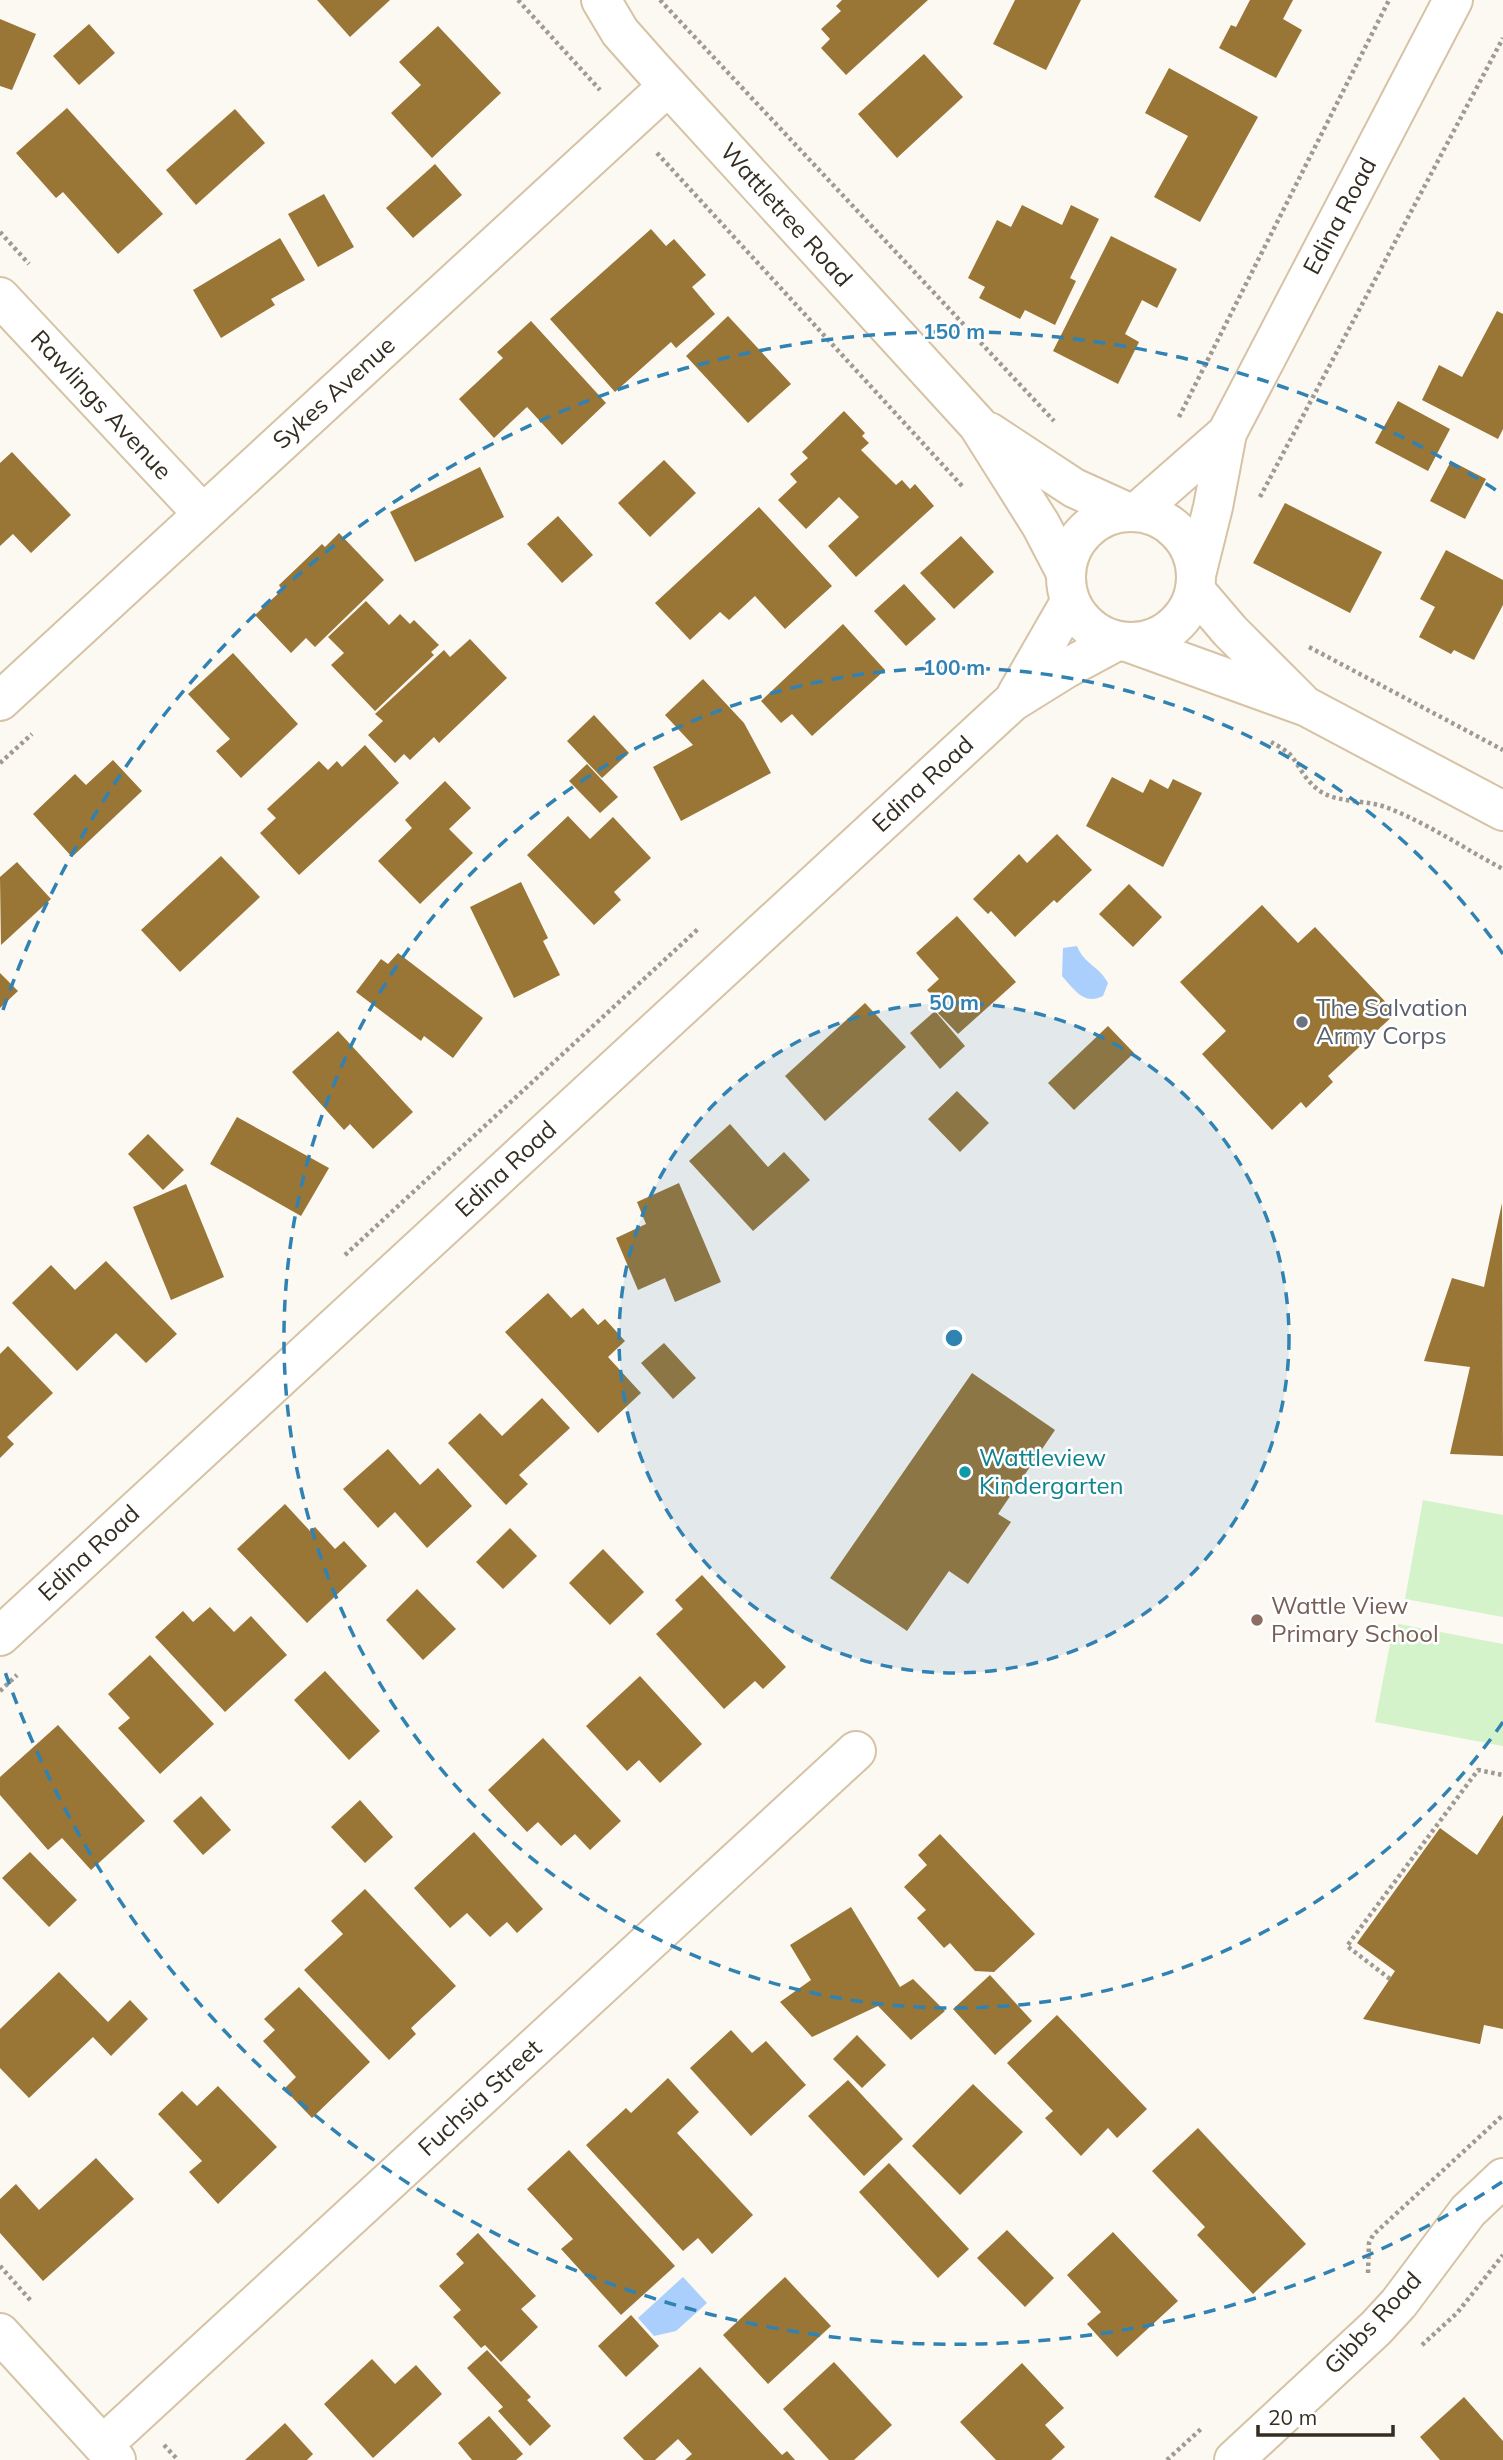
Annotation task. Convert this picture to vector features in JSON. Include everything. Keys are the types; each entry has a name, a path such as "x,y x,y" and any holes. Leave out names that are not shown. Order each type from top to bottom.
{"street":[{"name":"Wattletree Road","path":"601,0 620,32 978,425 1041,525 1068,587"},
{"name":"Edina Road","path":"1196,582 1227,433 1453,0"},
{"name":"Sykes Avenue","path":"0,701 668,86"},
{"name":"Rawlings Avenue","path":"0,297 202,514"},
{"name":"Wattletree Road","path":"978,425 1074,488 1132,512"},
{"name":"Edina Road","path":"1132,512 1227,433"},
{"path":"1122,642 1146,641 1163,634 1178,623 1189,608 1196,582 1193,556 1178,532 1155,516 1132,512 1109,516 1086,531 1070,555 1068,587 1078,616 1089,627 1102,636 1307,707 1503,811"},
{"path":"1196,582 1230,631 1307,707"},
{"name":"Edina Road","path":"1012,702 1068,587"},
{"name":"Edina Road","path":"0,1636 1012,702 1065,669 1122,642"},
{"name":"Fuchsia Street","path":"110,2452 856,1751"},
{"name":"Gibbs Road","path":"1234,2460 1376,2328 1399,2303 1468,2211 1503,2178"},
{"path":"0,2333 110,2452"}],"path":[{"path":"518,0 599,89"},
{"path":"660,0 1058,426"},
{"path":"1174,426 1389,0"},
{"path":"1258,502 1503,38"},
{"path":"656,151 972,496"},
{"path":"1301,642 1503,750"},
{"path":"1262,736 1286,751 1310,783 1324,793 1340,799 1389,808 1449,837 1503,869"},
{"path":"1390,1979 1347,1946 1478,1770 1503,1775"},
{"path":"1364,2281 1368,2274 1369,2244 1373,2235 1503,2115"},
{"path":"1167,2460 1205,2425"},
{"path":"165,2446 178,2460"}],"green space":[{"path":"1423,1500 1503,1515 1503,1617 1405,1599"},
{"path":"1394,1623 1503,1644 1503,1746 1375,1722"}],"water":[{"path":"1077,946 1108,983 1103,996 1090,999 1080,995 1062,976 1063,948"},
{"path":"683,2277 707,2303 676,2331 654,2336 638,2318"}],"building":[{"path":"317,0 390,0 350,37"},
{"path":"842,0 928,0 846,75 821,48 830,39 821,29 841,11 836,6"},
{"path":"1015,0 1081,0 1046,70 993,44"},
{"path":"1250,0 1293,0 1283,19 1302,30 1276,78 1219,48 1231,25 1236,27"},
{"path":"0,19 36,34 12,90 0,86"},
{"path":"89,24 115,53 79,85 53,56"},
{"path":"438,26 501,93 432,158 391,113 421,85 399,62"},
{"path":"924,54 963,97 897,158 858,114"},
{"path":"1169,68 1258,117 1200,222 1154,197 1188,136 1145,113"},
{"path":"67,108 163,214 118,254 63,192 56,198 16,153"},
{"path":"235,109 265,143 196,205 166,170"},
{"path":"435,164 462,195 413,238 386,208"},
{"path":"324,194 354,247 318,267 288,214"},
{"path":"1022,205 1062,225 1071,205 1099,219 1070,278 1076,281 1055,325 1025,310 1020,319 979,298 985,287 968,278 997,220 1011,227"},
{"path":"651,229 666,246 674,239 706,275 692,287 715,314 676,348 671,342 615,392 550,319"},
{"path":"1111,236 1177,269 1157,308 1142,300 1125,334 1139,342 1118,384 1053,351"},
{"path":"280,238 305,280 271,299 275,305 221,338 193,290"},
{"path":"1497,311 1503,314 1503,429 1498,439 1422,400 1439,365 1462,377"},
{"path":"728,316 791,384 748,423 686,356"},
{"path":"531,321 606,403 562,445 527,407 494,438 459,399 503,358 497,352"},
{"path":"1398,401 1450,429 1428,471 1375,443"},
{"path":"844,411 865,433 862,436 869,443 861,450 896,485 902,480 910,489 915,484 934,506 856,577 828,546 859,517 839,497 806,529 778,500 797,482 790,474 808,458 802,452"},
{"path":"12,452 71,515 31,553 13,534 0,546 0,463"},
{"path":"664,460 696,493 650,537 618,503"},
{"path":"1451,461 1486,479 1465,519 1430,501"},
{"path":"480,467 504,517 415,562 390,512"},
{"path":"1285,503 1382,552 1350,613 1253,563"},
{"path":"759,507 832,586 785,629 755,596 729,620 720,612 690,640 655,603"},
{"path":"558,516 593,555 562,583 527,544"},
{"path":"339,533 384,580 315,647 306,638 291,653 255,615 282,590 279,585 322,544 325,547"},
{"path":"961,536 994,572 954,609 920,573"},
{"path":"1446,550 1503,580 1503,605 1474,660 1454,650 1451,654 1419,637 1435,607 1420,599"},
{"path":"904,584 936,619 906,646 874,611"},
{"path":"366,601 389,625 400,614 410,624 414,620 439,645 431,652 434,655 375,711 331,665 344,653 328,637"},
{"path":"843,624 885,670 812,736 792,714 781,723 761,701"},
{"path":"470,639 507,678 439,743 434,737 410,760 404,754 395,763 368,735 383,721 375,714 444,650 450,657"},
{"path":"233,653 298,724 241,778 216,751 230,739 188,694"},
{"path":"703,679 744,723 771,773 681,821 653,767 693,745 665,715"},
{"path":"594,715 629,753 602,778 567,741"},
{"path":"365,745 399,783 299,875 260,833 276,818 267,809 319,761 328,770 337,761 342,767"},
{"path":"113,760 142,791 72,857 33,814 75,774 86,785"},
{"path":"587,764 618,797 600,813 569,781"},
{"path":"1112,777 1143,793 1150,779 1168,789 1173,779 1202,793 1163,867 1086,826"},
{"path":"445,781 471,808 449,829 473,853 420,904 378,861 412,828 405,820"},
{"path":"568,816 590,839 613,817 651,858 614,892 621,900 594,925 527,855"},
{"path":"1057,834 1092,870 1057,903 1054,900 1015,937 991,911 988,914 973,899 1019,854 1027,863"},
{"path":"221,856 260,897 180,972 141,930"},
{"path":"17,862 51,899 1,945 0,877"},
{"path":"521,882 548,938 543,941 560,975 514,998 470,907"},
{"path":"1129,884 1162,917 1133,947 1099,914"},
{"name":"The Salvation Army Corps","path":"1262,905 1298,943 1315,927 1396,1013 1328,1076 1333,1082 1306,1108 1301,1102 1272,1130 1202,1054 1226,1031 1180,982"},
{"path":"957,916 1016,982 958,1034 938,1013 944,1008 927,990 939,979 916,953"},
{"path":"398,953 483,1018 453,1058 424,1036 421,1041 356,992 381,959 388,964"},
{"path":"0,973 18,991 0,1008"},
{"path":"865,1003 906,1047 825,1121 785,1076"},
{"path":"935,1011 965,1046 940,1069 910,1033"},
{"path":"1108,1026 1134,1053 1074,1110 1048,1083"},
{"path":"338,1031 413,1112 373,1149 350,1124 344,1130 292,1072"},
{"path":"957,1091 989,1123 960,1152 928,1119"},
{"path":"237,1117 329,1168 301,1216 210,1164"},
{"path":"730,1124 768,1167 784,1152 810,1180 753,1231 689,1161"},
{"path":"148,1134 184,1170 163,1190 128,1154"},
{"path":"679,1183 721,1282 675,1302 665,1278 638,1290 616,1238 646,1224 637,1202"},
{"path":"186,1184 224,1277 171,1300 133,1207"},
{"path":"1502,1203 1503,1456 1450,1454 1470,1367 1424,1361 1452,1278 1484,1287"},
{"path":"106,1261 177,1334 146,1363 116,1333 77,1371 12,1303 51,1265 75,1290"},
{"path":"548,1293 571,1318 583,1308 598,1325 605,1319 625,1341 608,1357 641,1393 598,1433 505,1332"},
{"path":"664,1343 696,1378 673,1399 641,1363"},
{"path":"8,1346 53,1393 7,1437 14,1444 0,1458 0,1354"},
{"name":"Wattleview Kindergarten","path":"972,1373 1055,1430 998,1514 1011,1522 968,1584 949,1571 907,1631 830,1578"},
{"path":"542,1398 570,1428 519,1475 528,1484 506,1505 448,1443 480,1413 502,1436"},
{"path":"388,1449 420,1485 438,1468 472,1506 427,1548 395,1512 378,1528 343,1489"},
{"path":"285,1504 310,1531 315,1527 335,1549 344,1541 367,1566 307,1623 237,1549"},
{"path":"510,1528 537,1556 503,1589 476,1562"},
{"path":"603,1549 644,1592 610,1625 569,1583"},
{"path":"702,1575 786,1667 763,1689 755,1681 724,1709 656,1634 683,1609 675,1600"},
{"path":"417,1589 456,1629 423,1660 386,1620"},
{"path":"210,1607 234,1632 251,1616 287,1655 225,1712 155,1637 183,1611 193,1622"},
{"path":"150,1655 214,1724 160,1774 118,1728 130,1718 108,1694"},
{"path":"325,1671 380,1731 349,1760 294,1700"},
{"path":"640,1676 702,1744 660,1783 639,1760 627,1771 586,1726"},
{"path":"58,1725 145,1821 91,1870 62,1838 48,1850 0,1795 0,1777"},
{"path":"543,1738 621,1821 590,1850 575,1834 561,1846 538,1822 527,1832 488,1790"},
{"path":"201,1796 231,1830 203,1855 173,1821"},
{"path":"360,1800 393,1837 365,1863 331,1827"},
{"path":"1503,1815 1503,2029 1484,2025 1480,2044 1363,2019 1395,1971 1357,1943 1440,1828 1477,1855"},
{"path":"474,1832 543,1909 517,1933 507,1922 490,1937 467,1913 450,1928 414,1888"},
{"path":"940,1834 1035,1934 994,1972 975,1971 950,1943 944,1948 917,1918 926,1910 904,1887 927,1865 918,1855"},
{"path":"30,1852 77,1900 49,1927 2,1878"},
{"path":"365,1889 456,1986 411,2028 416,2034 389,2060 304,1970 343,1934 331,1921"},
{"path":"851,1907 900,1987 913,1979 945,2011 911,2040 878,2006 812,2037 780,2002 811,1980 790,1945"},
{"path":"59,1972 108,2022 130,2000 148,2019 111,2056 93,2037 29,2098 0,2068 0,2029"},
{"path":"990,1975 1032,2021 995,2055 953,2009"},
{"path":"299,1987 370,2062 312,2118 284,2089 296,2077 263,2041 275,2030 264,2019"},
{"path":"1057,2015 1147,2109 1117,2138 1108,2128 1081,2156 1045,2118 1053,2111 1007,2063"},
{"path":"731,2030 752,2053 766,2041 806,2085 751,2136 690,2068"},
{"path":"857,2035 886,2065 862,2088 833,2059"},
{"path":"668,2078 699,2112 677,2133 753,2215 712,2254 698,2238 683,2251 586,2145 626,2108 631,2113"},
{"path":"848,2080 903,2139 864,2176 808,2116"},
{"path":"973,2084 1023,2132 960,2195 912,2146"},
{"path":"218,2086 277,2147 218,2204 189,2172 202,2161 158,2114 182,2091 197,2106"},
{"path":"1198,2128 1306,2244 1253,2294 1197,2235 1205,2227 1152,2171"},
{"path":"569,2150 675,2266 621,2315 561,2249 573,2239 527,2189"},
{"path":"96,2158 134,2199 43,2281 0,2233 0,2199 16,2184 39,2210"},
{"path":"889,2163 969,2249 938,2278 859,2192"},
{"path":"1007,2230 1054,2278 1025,2307 977,2258"},
{"path":"1113,2232 1178,2301 1117,2357 1087,2324 1101,2312 1067,2275"},
{"path":"478,2233 536,2296 521,2309 538,2327 501,2362 485,2345 481,2348 453,2317 461,2310 439,2286 464,2263 456,2254"},
{"path":"785,2277 831,2326 768,2384 723,2335"},
{"path":"631,2315 659,2346 626,2377 598,2346"},
{"path":"487,2350 531,2397 527,2400 551,2426 530,2446 498,2411 503,2407 467,2368"},
{"path":"372,2359 395,2384 416,2365 442,2394 373,2458 324,2404"},
{"path":"834,2362 892,2425 854,2460 829,2460 783,2409"},
{"path":"1022,2363 1064,2408 1045,2425 1065,2447 1051,2460 996,2460 960,2422"},
{"path":"700,2367 782,2455 787,2451 795,2460 685,2460 692,2454 678,2439 655,2460 644,2460 623,2438"},
{"path":"1464,2397 1503,2441 1503,2460 1440,2460 1420,2437"},
{"path":"489,2416 523,2454 516,2460 472,2460 458,2443"},
{"path":"285,2423 313,2454 307,2460 245,2460"}],"place":[{"name":"The Salvation Army Corps","path":"1302,1022"},
{"name":"Wattleview Kindergarten","path":"965,1472"},
{"name":"Wattle View Primary School","path":"1257,1620"}]}
